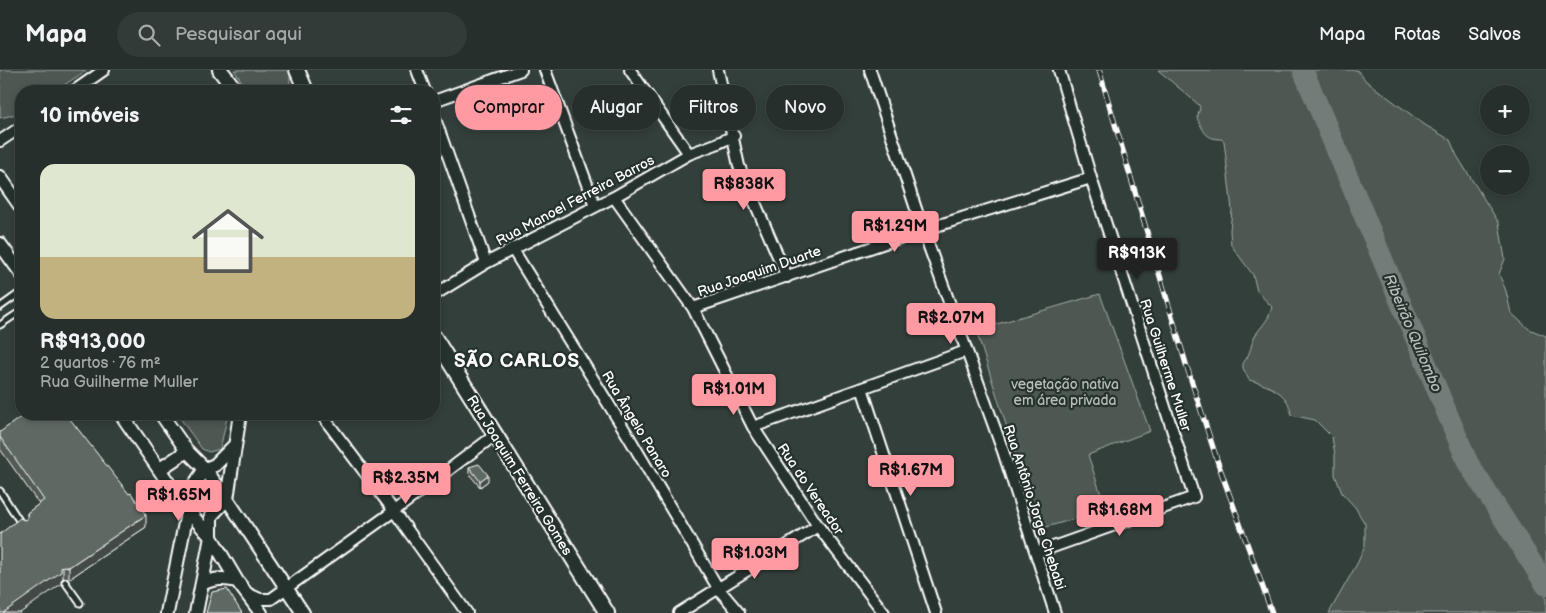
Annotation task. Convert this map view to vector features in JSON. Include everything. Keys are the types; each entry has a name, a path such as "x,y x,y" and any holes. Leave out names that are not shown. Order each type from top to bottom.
{"main road":[{"path":"220,70 231,85"},
{"path":"297,70 303,85"},
{"name":"Rua Joaquim Ferreira Gomes","path":"440,347 607,613"}],"street":[{"path":"83,85 104,70"},
{"path":"417,70 423,85"},
{"path":"440,99 521,70"},
{"path":"545,70 595,206"},
{"path":"630,70 689,154"},
{"path":"718,70 734,136 739,166 787,277"},
{"name":"Rua Antônio Jorge Chebabi","path":"870,70 923,230 1003,452 1055,613"},
{"name":"Rua Guilherme Muller","path":"1036,553 1194,497 1091,178 1059,70"},
{"path":"0,141 15,131"},
{"path":"440,133 486,263"},
{"name":"Rua Manoel Ferreira Barros","path":"440,291 512,248 614,197 689,154 734,136"},
{"path":"0,177 15,198"},
{"name":"Rua Joaquim Duarte","path":"692,308 923,230 1091,178"},
{"name":"Rua do Vereador","path":"614,197 692,308 754,427 818,526 884,613"},
{"path":"0,244 15,265"},
{"name":"Rua Ângelo Panaro","path":"512,248 627,434 718,588 739,613"},
{"path":"754,427 966,351"},
{"path":"862,388 936,613"},
{"path":"125,420 187,510 211,537 237,581 261,613"},
{"path":"165,420 187,451 205,469 227,499 285,589 303,613"},
{"path":"196,613 211,537 211,516 227,499 239,420"},
{"path":"326,420 467,613"},
{"path":"247,593 266,600 271,599 394,511 495,435"},
{"path":"167,613 192,488 205,469 215,465 234,446"},
{"path":"160,469 187,451"},
{"path":"679,613 818,526"},
{"path":"202,584 213,579 224,578 237,581"}],"lane":[{"path":"0,307 15,296"},
{"path":"0,325 15,315"},
{"path":"0,491 24,528"},
{"path":"65,582 80,603"}],"green space":[{"path":"0,70 87,70 64,85 15,85 15,114 0,118"},
{"path":"234,70 289,70 289,85 244,85"},
{"path":"1158,70 1357,70 1366,81 1425,125 1450,140 1457,156 1480,195 1499,223 1505,259 1499,274 1506,291 1511,313 1529,329 1546,336 1546,613 1329,613 1358,562 1365,545 1365,524 1355,507 1342,493 1335,475 1335,455 1332,437 1315,420 1291,415 1290,407 1282,395 1270,387 1249,380 1243,368 1243,363 1248,356 1254,338 1267,319 1272,307 1257,291 1253,275 1231,245 1232,210 1224,141 1211,138 1203,130 1197,118 1199,105"},
{"name":"vegetação nativa em área privada","path":"1100,294 1150,431 1088,455 1106,510 1039,529 976,330"},
{"path":"181,420 227,420 220,449 209,452 202,449"}],"building":[{"path":"17,420 71,420 129,494 131,493 146,515 69,567 63,566 61,572 3,613 0,613 0,534 20,518 27,519 27,513 44,500 0,437 0,432"},
{"path":"479,464 488,475 480,481 469,467"},
{"path":"227,589 242,613 206,613 212,592"}],"waterway":[{"name":"Ribeirão Quilombo","path":"1303,70 1468,463 1546,585"}],"railway":[{"path":"1099,70 1186,364 1218,463 1272,613"}],"district":[{"name":"SÃO CARLOS","path":"517,360"}]}
